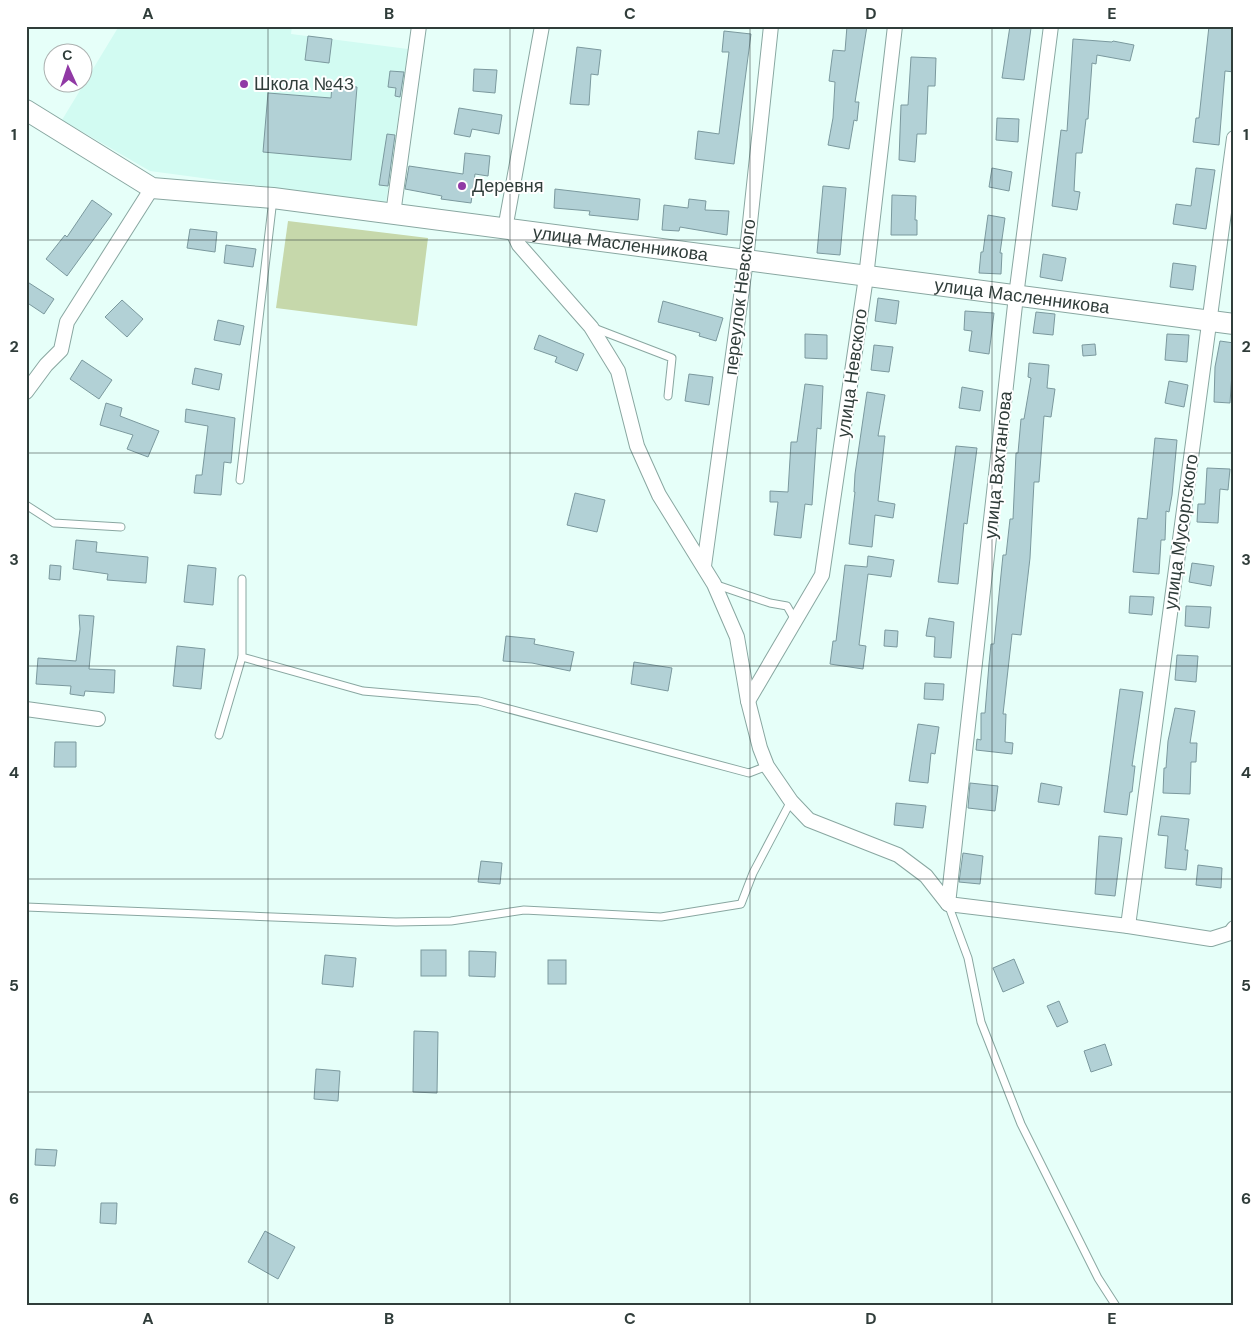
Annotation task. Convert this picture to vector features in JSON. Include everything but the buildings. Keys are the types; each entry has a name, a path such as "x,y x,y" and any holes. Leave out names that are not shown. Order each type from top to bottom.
{"street":[{"path":"393,214 419,26"},
{"path":"542,26 508,229 519,245 591,328 618,371 637,446 659,495 714,584 737,637 748,701 760,748 767,766 791,801 810,820 898,855 926,876 948,904 1128,926 1211,939 1230,933 1234,928"},
{"name":"переулок Невского","path":"704,566 746,260 771,26"},
{"name":"улица Невского","path":"748,701 822,575 866,277 895,26"},
{"name":"улица Вахтангова","path":"948,904 1016,296 1051,26"},
{"name":"улица Масленникова","path":"26,110 152,188 273,198 1234,324"},
{"name":"улица Мусоргского","path":"1128,926 1234,138"},
{"path":"26,392 46,365 61,350 67,322 152,188"},
{"path":"26,709 98,719"}],"lane":[{"path":"240,480 273,198"},
{"path":"591,328 672,358 668,396"},
{"path":"26,505 54,523 121,527"},
{"path":"219,735 242,657 242,579"},
{"path":"714,584 770,603 787,606 795,620"},
{"path":"242,657 363,691 479,701 750,773 767,766"},
{"path":"26,908 396,922 451,921 524,910 661,917 741,904 753,873 791,801"},
{"path":"948,904 968,958 981,1022 1021,1124 1098,1278 1116,1306"}],"shaded area":[{"name":"Школа №43","path":"119,26 292,26 291,34 408,49 386,203 150,171 62,120 79,92 92,92 92,71"},
{"path":"288,221 428,238 417,326 276,308"}],"place":[{"name":"Школа №43","path":"244,84"},
{"name":"Деревня","path":"462,186"}]}
